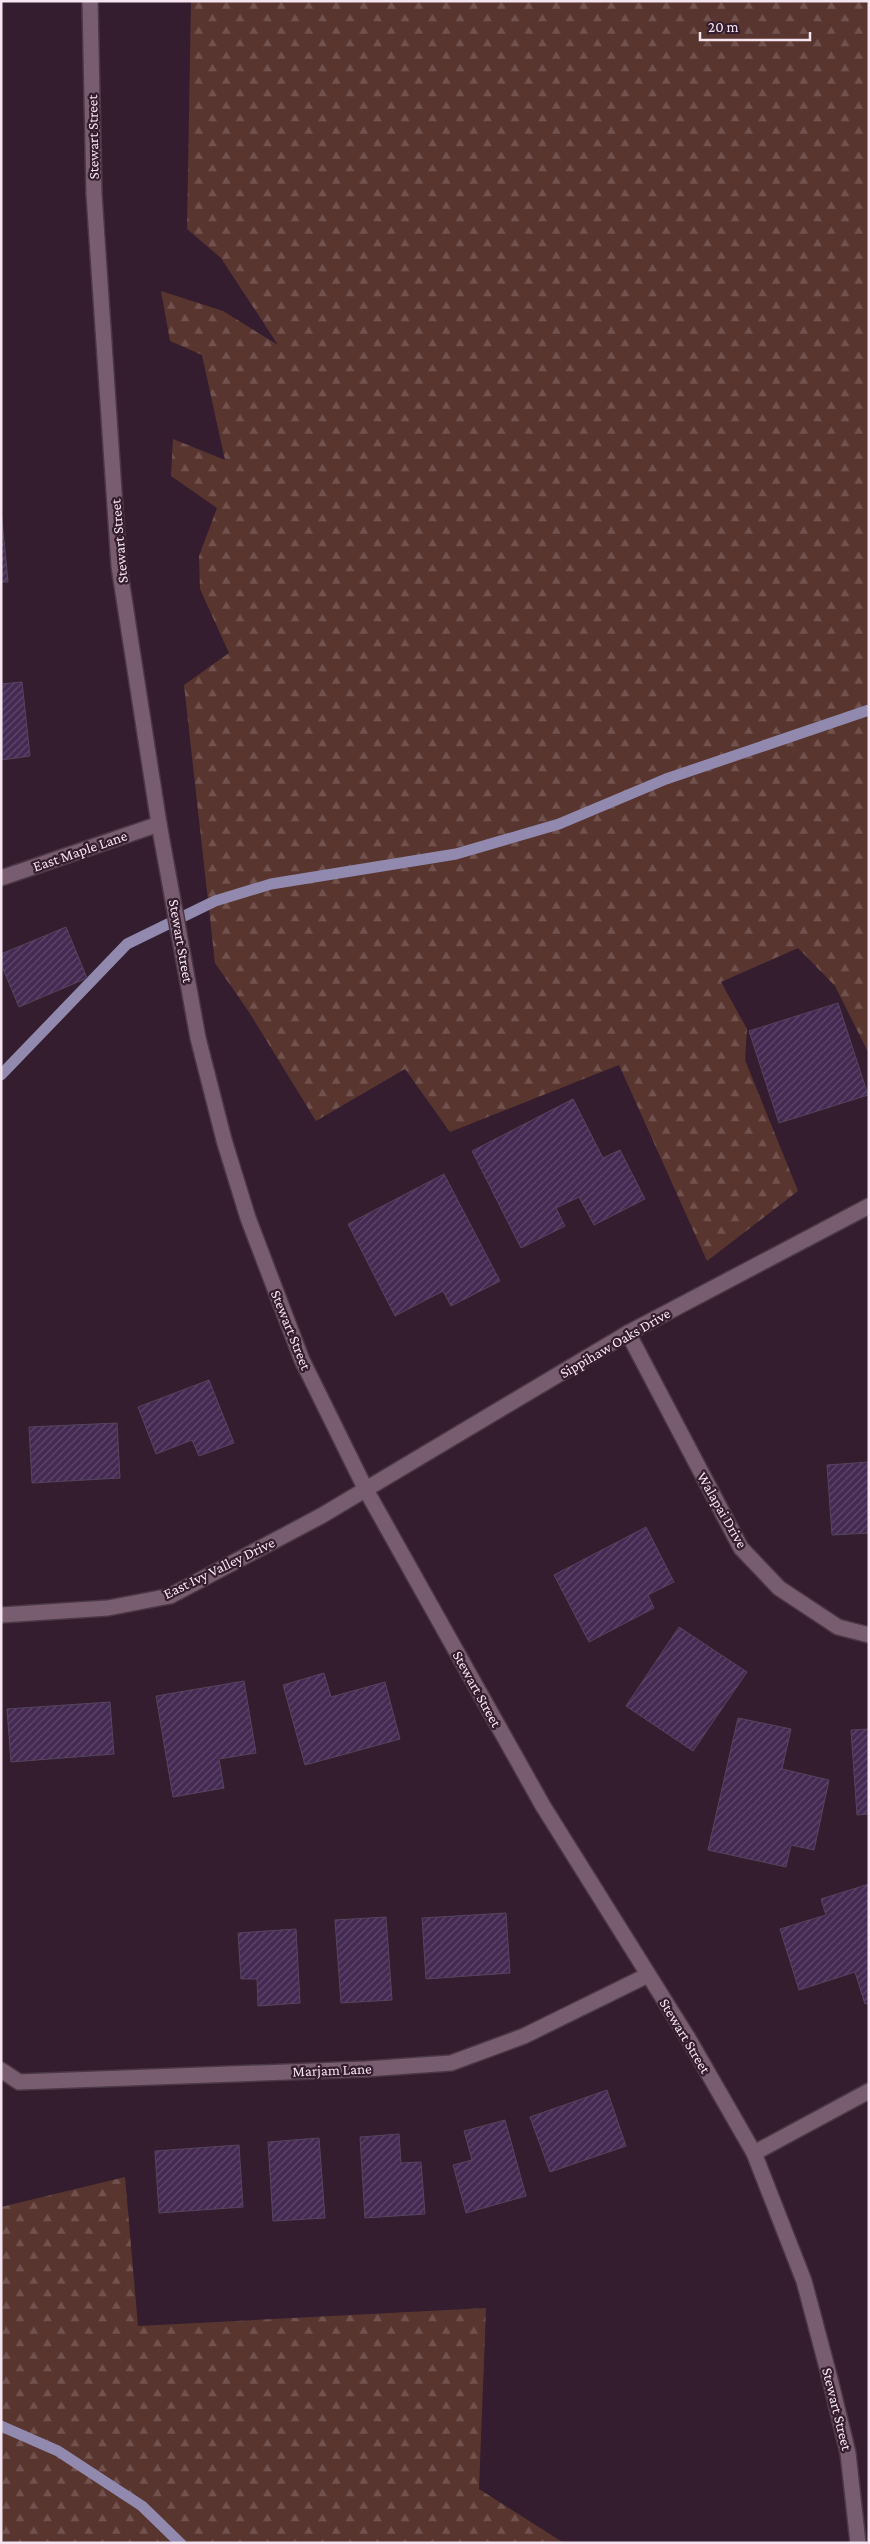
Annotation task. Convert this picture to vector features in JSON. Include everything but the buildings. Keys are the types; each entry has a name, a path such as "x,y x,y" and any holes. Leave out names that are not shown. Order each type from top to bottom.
{"street":[{"name":"Stewart Street","path":"90,1 94,194 119,566 159,824 198,1038 224,1140 248,1218 302,1360 366,1490 543,1806 648,1975 754,2153 804,2281 829,2374 848,2452 858,2543"},
{"name":"East Maple Lane","path":"1,878 159,824"},
{"name":"Sippihaw Oaks Drive","path":"366,1490 628,1334 869,1206"},
{"name":"Walapai Drive","path":"628,1334 741,1548 779,1588 838,1627 869,1635"},
{"name":"East Ivy Valley Drive","path":"1,1616 108,1608 170,1596 366,1490"},
{"name":"Marjam Lane","path":"1,2070 19,2082 366,2069 451,2063 524,2036 648,1975"},
{"path":"754,2153 869,2091"}],"green space":[{"path":"191,1 869,1 869,1054 835,986 798,948 721,982 747,1029 745,1060 798,1191 707,1261 619,1065 450,1132 405,1069 316,1121 249,1012 215,963 184,685 229,653 200,589 199,556 217,508 171,476 173,439 225,460 202,355 170,341 161,291 223,311 278,345 221,258 187,229"},
{"path":"125,2177 138,2326 486,2308 479,2489 564,2543 1,2543 1,2207"}],"waterway":[{"path":"1,1075 127,944 215,901 271,884 456,854 559,824 666,779 869,710"},
{"path":"1,2426 58,2451 142,2506 180,2543"}]}
